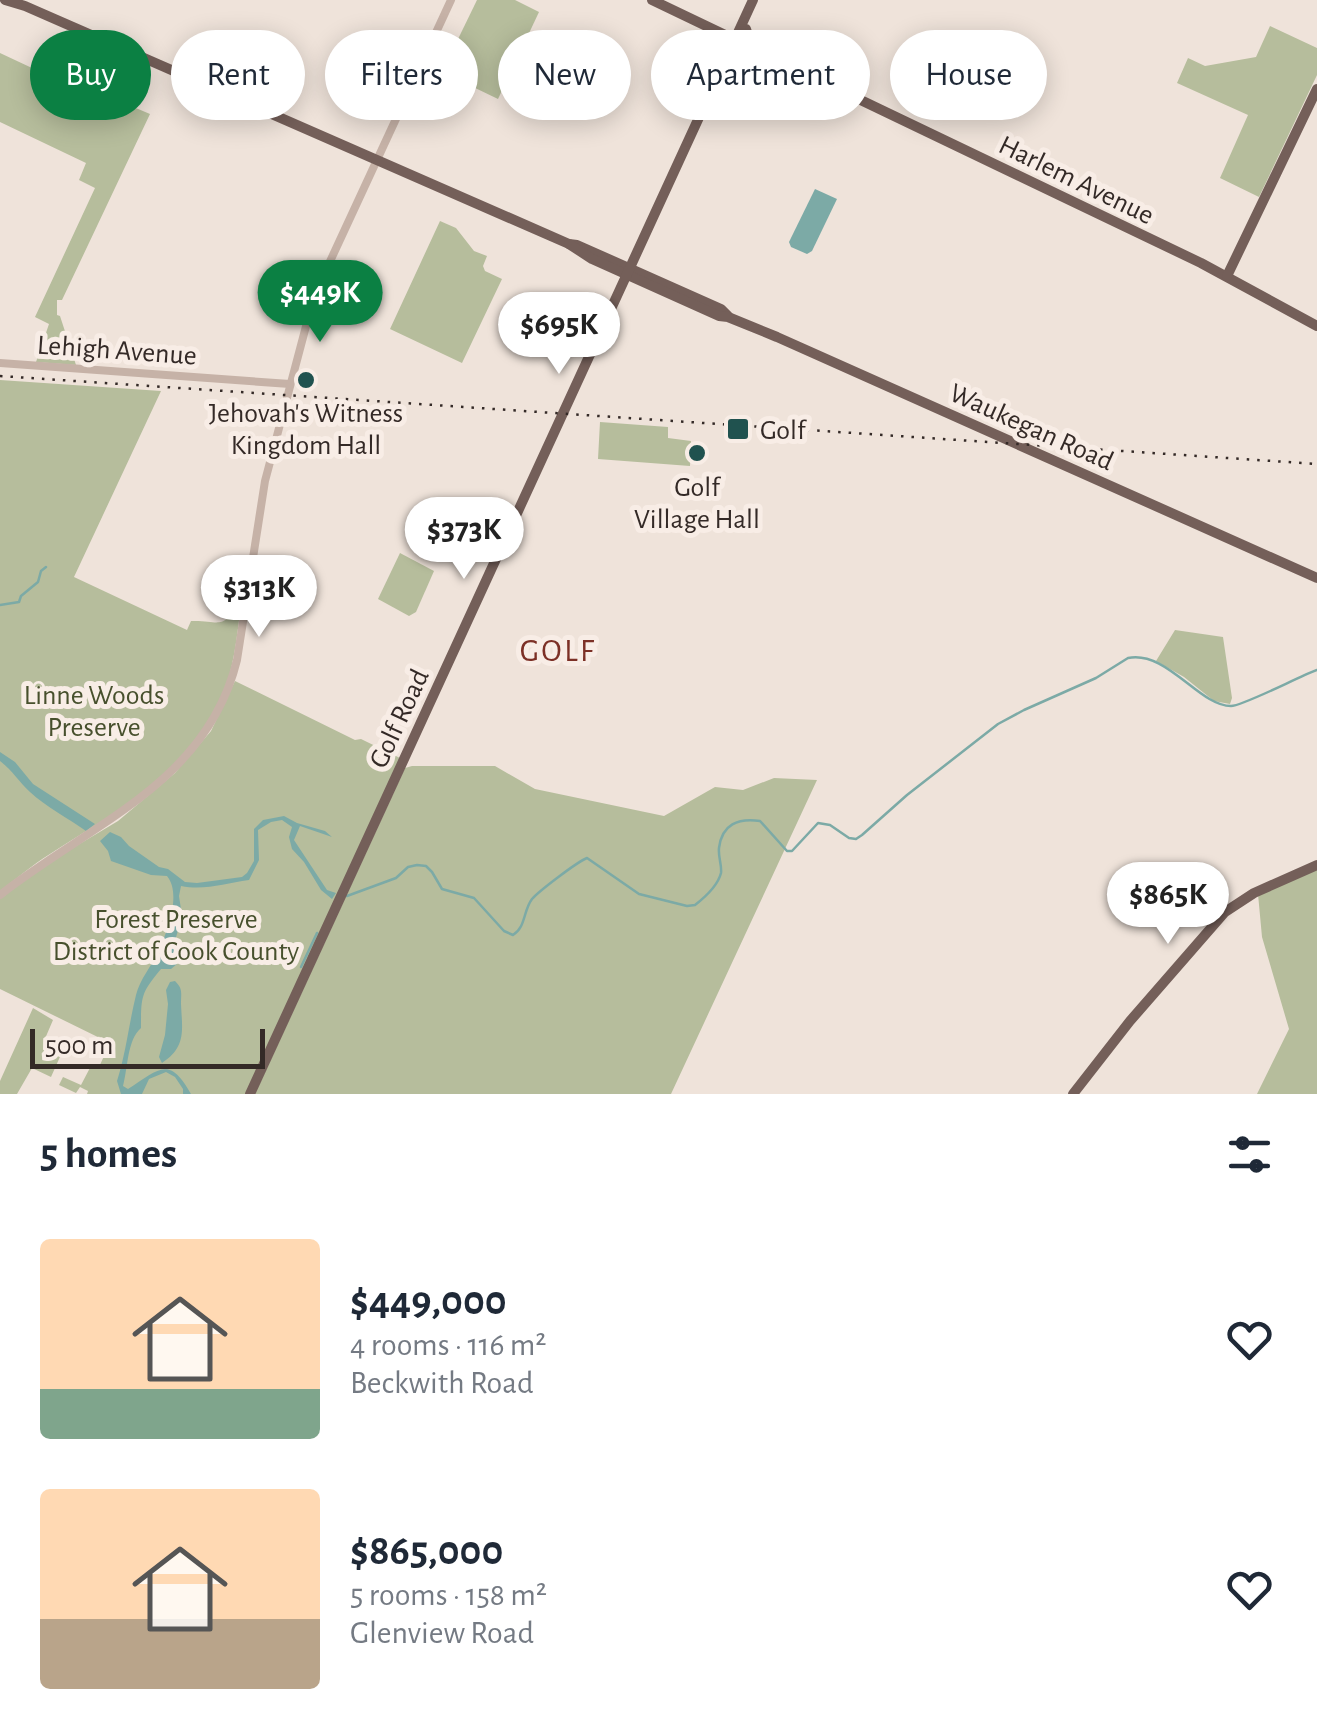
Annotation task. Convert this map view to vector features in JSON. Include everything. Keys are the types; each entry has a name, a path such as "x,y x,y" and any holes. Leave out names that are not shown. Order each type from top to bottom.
{"main road":[{"name":"Waukegan Road","path":"6,0 23,3 376,161 569,244 577,244 630,272 721,309 728,316 1317,578"},
{"name":"Harlem Avenue","path":"652,0 715,30"},
{"name":"Golf Road","path":"742,30 756,0"},
{"path":"734,30 744,25 746,30"},
{"path":"1227,276 1317,90"},
{"name":"Harlem Avenue","path":"870,105 1227,276 1317,326"},
{"name":"Golf Road","path":"250,1094 701,120"},
{"path":"1073,1094 1130,1021 1225,912 1254,893 1317,865"}],"street":[{"path":"0,895 103,826 167,775 212,724 237,660 265,481 314,296 451,0"},
{"name":"Lehigh Avenue","path":"0,363 290,384"}],"green space":[{"path":"477,0 515,0 539,12 531,30 498,30 498,99 478,89 478,30 462,30"},
{"path":"1270,26 1317,48 1317,75 1259,197 1220,178 1248,115 1177,83 1188,58 1205,66 1256,57"},
{"path":"0,53 30,67 30,120 147,120 62,300 57,300 57,315 76,365 36,362 49,324 35,317 95,188 79,180 86,163 0,122"},
{"path":"440,221 456,228 474,251 487,256 485,271 502,279 462,363 390,329"},
{"name":"Linne Woods Preserve","path":"0,380 161,391 74,577 187,630 191,621 224,621 241,604 225,690 206,728 188,750 146,790 0,891"},
{"path":"600,422 668,427 668,438 691,441 690,466 598,459"},
{"path":"400,553 434,571 416,612 409,616 378,599"},
{"path":"1175,630 1223,637 1230,704 1214,701 1156,661"},
{"name":"Forest Preserve District of Cook County","path":"235,681 400,758 246,1094 87,1094 80,1087 76,1093 59,1085 63,1077 81,1085 92,1064 99,1067 110,1043 0,989 0,898 36,870 118,821 175,773 211,731"},
{"path":"495,766 535,789 664,816 715,787 743,790 774,778 817,780 671,1094 255,1094 405,768"},
{"path":"1317,868 1317,1094 1257,1094 1289,1029 1262,937 1258,894"},
{"path":"33,1008 53,1020 44,1041 63,1050 51,1077 32,1068 17,1094 0,1094 0,1081"}],"water":[{"path":"815,189 837,199 807,254 791,247 789,242"},
{"path":"0,752 15,762 33,784 95,824 86,831 43,803 0,761"},
{"path":"284,816 332,837 300,826 294,840 327,890 336,893 332,899 321,890 292,849 292,827 282,820 258,830 259,860 249,880 207,887 181,886 182,916 175,941 177,964 161,969 146,990 141,1028 130,1047 123,1086 128,1089 162,1069 176,1074 191,1094 183,1094 175,1077 166,1072 149,1079 142,1094 121,1094 117,1081 136,995 165,935 173,893 167,876 151,875 111,861 100,841 110,832 121,837 185,882 242,877 254,861 254,829 263,820"},
{"path":"175,981 181,991 181,1037 176,1051 162,1063 159,1057 165,1035 166,990"}],"waterway":[{"path":"0,605 19,602 46,567"},
{"path":"347,896 396,878 408,867 426,866 442,889 474,898 504,931 513,935 532,899 587,858 639,894 695,905 719,878 721,840 732,824 760,821 787,851 792,851 818,823 856,839 998,724 1096,678 1128,658 1156,662 1207,697 1231,706 1317,670"},
{"path":"301,967 317,933"}],"railway":[{"path":"0,376 1317,464"}],"place":[{"name":"Jehovah's Witness Kingdom Hall","path":"306,380"},
{"name":"Golf","path":"738,429"},
{"name":"Golf Village Hall","path":"697,453"}],"district":[{"name":"GOLF","path":"558,650"}]}
